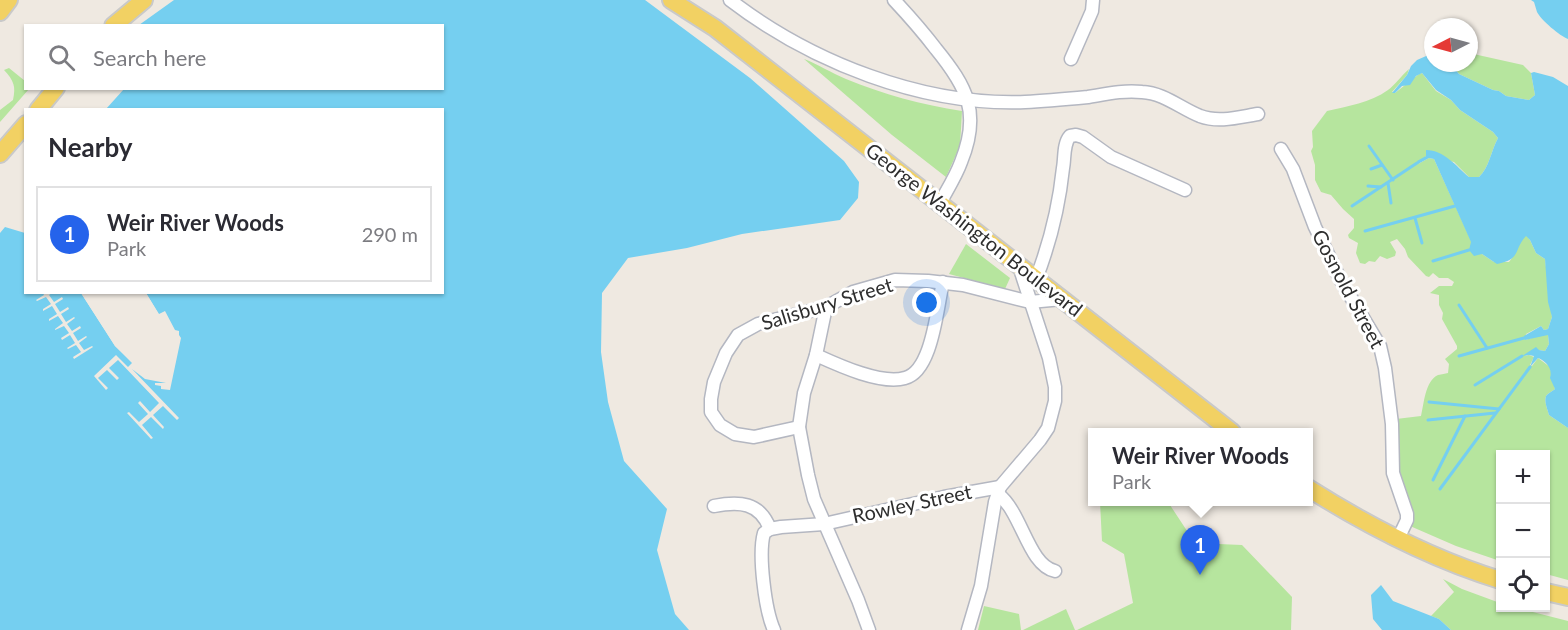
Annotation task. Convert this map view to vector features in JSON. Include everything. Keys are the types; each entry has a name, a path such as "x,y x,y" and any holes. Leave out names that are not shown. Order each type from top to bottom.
{"main road":[{"path":"0,12 9,0"},
{"path":"115,24 144,0"},
{"name":"George Washington Boulevard","path":"671,0 715,28 1227,428"},
{"name":"George Washington Boulevard","path":"686,0 715,28"},
{"path":"40,108 54,90"},
{"path":"2,148 24,126"},
{"path":"1313,491 1398,539 1442,559 1496,579"},
{"path":"1550,593 1568,597"}],"street":[{"path":"730,0 783,37 862,74 914,89 994,103 1046,101 1134,91 1151,93 1211,119 1258,114"},
{"path":"894,0 954,71 962,85 970,113 966,149 940,203"},
{"path":"1071,59 1092,11 1093,0"},
{"path":"1036,279 1048,244 1060,191 1066,141 1070,136 1083,136 1111,157 1185,190"},
{"name":"Gosnold Street","path":"1281,149 1293,169 1315,227 1340,279 1381,349 1392,424 1393,472 1407,514 1407,520 1398,539"},
{"path":"968,630 984,574 999,490 1040,440 1053,414 1055,387 1052,372 1019,266"},
{"name":"Salisbury Street","path":"799,427 754,437 735,434 720,425 711,412 711,399 726,353 738,335 758,324 826,307 853,292 895,280 943,282 985,289 1030,302 1062,299"},
{"path":"816,355 887,380 906,378 916,371 928,350 937,318 943,282"},
{"path":"826,307 816,355 804,393 799,427 808,475 824,524 869,630"},
{"path":"999,490 1040,563 1055,571"},
{"name":"Rowley Street","path":"770,529 801,524 824,524 933,499 999,490"},
{"path":"714,506 730,504 750,506 766,518 770,529 764,533 761,557 768,615 774,630"}],"green space":[{"path":"1478,55 1523,65 1531,73 1535,95 1529,100 1506,96 1457,72 1478,72"},
{"path":"804,59 840,77 874,89 917,102 962,111 960,146 946,177 892,135"},
{"path":"9,68 24,80 24,90 28,90 0,122 0,110 13,100 14,95 13,84 4,70"},
{"path":"1409,69 1407,75 1392,92 1395,93 1422,73 1436,91 1451,100 1460,110 1493,132 1498,138 1488,164 1479,177 1469,177 1454,162 1426,156 1418,164 1429,158 1434,159 1477,254 1482,254 1494,262 1509,262 1526,235 1536,253 1545,259 1552,317 1548,329 1544,330 1541,326 1526,334 1525,340 1545,334 1548,335 1549,344 1545,351 1539,350 1524,356 1534,357 1530,365 1532,366 1538,358 1550,367 1555,389 1546,396 1549,415 1568,428 1568,580 1550,575 1550,450 1496,450 1496,560 1456,546 1410,526 1399,476 1396,419 1421,416 1430,382 1438,375 1448,373 1449,364 1445,359 1457,349 1457,346 1442,319 1439,295 1430,293 1439,286 1452,286 1454,282 1448,278 1439,278 1433,273 1429,277 1426,276 1408,257 1397,239 1390,242 1396,252 1395,256 1387,259 1380,256 1375,262 1360,263 1356,253 1358,243 1348,235 1354,228 1354,219 1331,195 1321,192 1315,180 1315,165 1311,151 1312,131 1327,111 1359,104 1391,88"},
{"path":"966,244 1010,278 1005,289 949,274"},
{"path":"1100,506 1171,506 1195,543 1242,545 1292,597 1291,630 1077,630 1133,603 1124,554 1102,541"},
{"path":"1443,579 1496,602 1496,612 1533,612 1568,621 1568,630 1451,630 1439,619 1431,616 1454,592"},
{"path":"984,606 1019,614 1021,630 978,630"},
{"path":"1066,609 1075,630 1023,630"}],"water":[{"path":"174,0 645,0 750,78 844,161 859,182 858,198 840,220 742,234 687,248 628,258 602,293 601,352 608,402 624,461 667,509 657,550 675,614 689,630 0,630 0,233 5,227 24,233 24,294 82,294 115,346 141,370 159,374 168,330 147,294 444,294 444,108 107,108 123,90 444,90 444,24 140,24"},
{"path":"1531,0 1568,0 1568,39 1542,19"},
{"path":"1424,57 1424,72 1457,72 1506,96 1529,100 1535,95 1531,73 1553,77 1568,86 1568,428 1549,415 1545,398 1555,389 1548,366 1538,358 1530,367 1534,356 1522,356 1536,347 1545,351 1549,344 1548,335 1525,340 1524,336 1541,326 1544,330 1548,329 1552,317 1548,302 1545,259 1536,253 1526,236 1514,257 1505,262 1497,264 1482,254 1474,256 1469,250 1471,242 1434,159 1429,158 1418,164 1417,161 1426,156 1426,150 1432,151 1449,159 1469,177 1479,177 1488,164 1498,138 1436,90 1422,73 1416,76 1410,85 1402,86 1392,93 1417,60"},
{"path":"1381,585 1393,601 1439,619 1451,630 1382,630 1373,619 1371,595"}],"pier":[{"path":"50,294 54,302 62,297 63,299 55,304 60,312 68,307 69,309 61,314 66,322 75,318 67,324 72,331 80,326 81,328 73,333 78,341 87,337 79,343 84,350 93,347 74,359 73,357 81,352 76,345 67,348 75,343 70,335 62,340 61,338 69,333 64,326 55,330 63,323 58,316 49,321 57,314 52,306 43,311 51,304 46,297 36,300"},
{"path":"82,294 86,294 117,344 143,367 157,370 165,330 144,294 147,294 159,314 165,311 175,330 179,331 181,338 170,390 161,389 161,386 155,385 155,383 166,383 145,379 132,369 179,418 177,420 163,406 153,415 164,427 163,429 151,417 142,425 153,438 151,439 127,413 129,412 139,422 148,414 138,403 140,401 150,412 159,403 118,360 109,368 119,378 117,380 107,370 98,378 108,388 106,390 94,376 116,355 128,367 132,363 115,346"}],"waterway":[{"path":"1369,146 1393,180"},
{"path":"1352,206 1417,163"},
{"path":"1371,169 1382,165"},
{"path":"1388,183 1391,203"},
{"path":"1368,186 1381,187"},
{"path":"1365,231 1455,206"},
{"path":"1415,218 1422,243"},
{"path":"1433,261 1469,250"},
{"path":"1459,305 1487,348"},
{"path":"1459,356 1524,338"},
{"path":"1475,385 1522,356"},
{"path":"1440,489 1530,367"},
{"path":"1429,402 1499,409"},
{"path":"1428,420 1495,413"},
{"path":"1433,480 1465,416"}],"place":[{"name":"Weir River Woods","path":"1200,575"}]}
